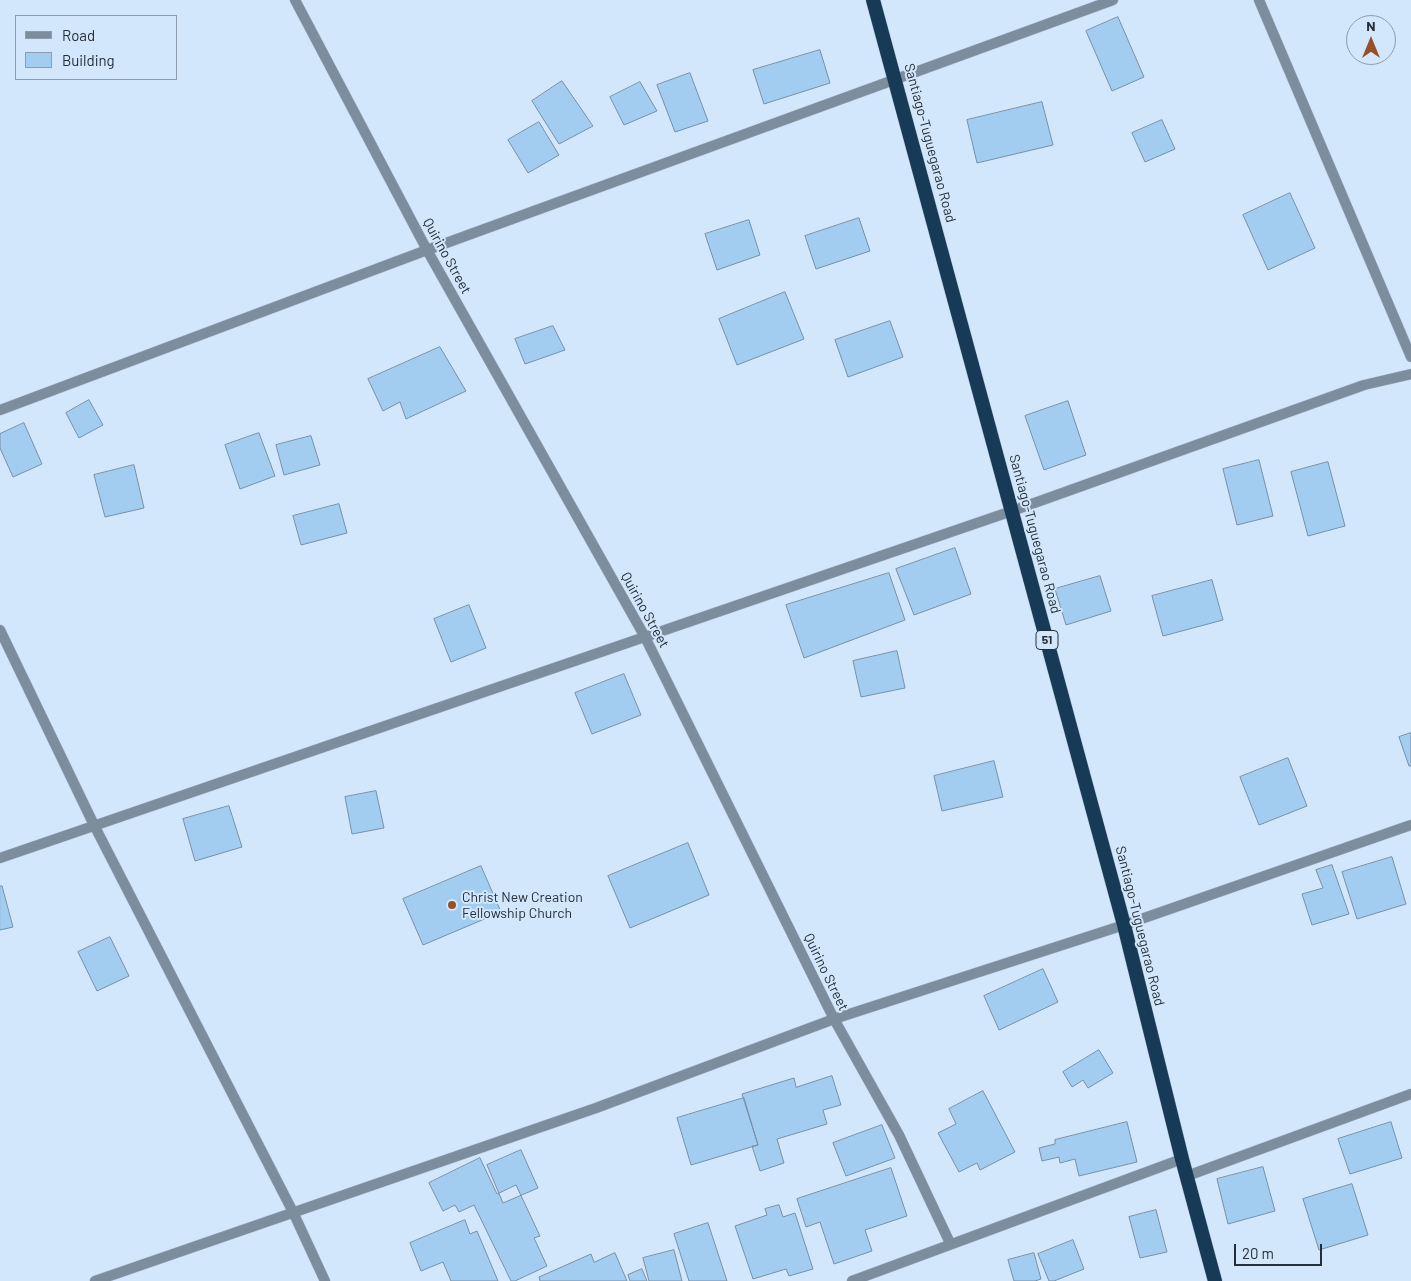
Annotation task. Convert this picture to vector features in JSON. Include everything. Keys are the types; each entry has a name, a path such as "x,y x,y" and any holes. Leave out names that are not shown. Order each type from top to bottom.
{"highway":[{"name":"Santiago-Tuguegarao Road","path":"873,0 1124,925 1182,1159 1216,1281"}],"street":[{"name":"Quirino Street","path":"294,0 427,250 646,637 834,1019 898,1135 950,1243"},
{"path":"0,410 427,250 1114,0"},
{"path":"1259,0 1411,357"},
{"path":"0,858 1012,511 1364,385 1411,374"},
{"path":"0,630 94,826 293,1212 325,1281"},
{"path":"95,1281 596,1108 834,1019 1124,925 1411,825"},
{"path":"1187,1176 1411,1094"},
{"path":"852,1281 950,1243 1182,1159"}],"building":[{"path":"1118,17 1144,77 1112,91 1086,31"},
{"path":"820,50 830,83 764,104 753,70"},
{"path":"690,73 708,121 675,132 657,85"},
{"path":"562,81 593,126 559,144 532,101"},
{"path":"640,82 657,111 624,125 610,97"},
{"path":"1042,102 1053,145 977,163 967,120"},
{"path":"1162,120 1175,149 1145,162 1132,133"},
{"path":"539,122 559,155 528,173 508,140"},
{"path":"1290,193 1315,248 1268,270 1243,215"},
{"path":"859,218 870,251 816,269 805,236"},
{"path":"749,220 760,255 717,270 705,234"},
{"path":"785,292 804,339 737,365 719,319"},
{"path":"890,321 903,357 848,377 835,340"},
{"path":"553,326 565,350 525,364 515,339"},
{"path":"440,347 466,391 406,419 400,402 383,411 368,379"},
{"path":"89,400 103,425 79,438 66,413"},
{"path":"1068,401 1086,455 1044,470 1025,416"},
{"path":"24,423 42,464 13,477 0,448 0,434"},
{"path":"259,433 275,476 240,489 225,445"},
{"path":"311,436 320,465 284,475 276,445"},
{"path":"1259,460 1273,516 1237,525 1223,469"},
{"path":"1328,462 1345,526 1308,536 1291,472"},
{"path":"134,465 144,508 105,517 94,475"},
{"path":"339,504 347,533 301,545 293,516"},
{"path":"955,548 971,594 914,615 896,569"},
{"path":"889,573 905,620 804,658 786,605"},
{"path":"1100,576 1111,611 1066,625 1055,589"},
{"path":"1212,580 1223,620 1163,636 1152,596"},
{"path":"469,605 486,648 451,662 434,619"},
{"path":"897,651 905,688 861,697 853,661"},
{"path":"624,674 641,715 592,734 575,693"},
{"path":"1411,733 1411,766 1409,766 1399,737"},
{"path":"1288,758 1307,806 1259,825 1240,777"},
{"path":"994,761 1003,797 942,811 934,776"},
{"path":"376,791 384,828 352,834 345,797"},
{"path":"229,806 242,847 195,861 183,819"},
{"path":"688,843 709,895 630,928 608,876"},
{"path":"1392,857 1406,904 1357,919 1342,872"},
{"path":"1332,865 1349,914 1312,925 1302,894 1323,888 1316,870"},
{"name":"Christ New Creation Fellowship Church","path":"481,866 501,912 423,945 403,899"},
{"path":"0,886 2,886 13,927 0,930"},
{"path":"110,937 129,976 97,991 78,952"},
{"path":"1043,969 1058,1002 999,1030 984,996"},
{"path":"1099,1050 1113,1073 1088,1088 1083,1080 1072,1087 1063,1072"},
{"path":"832,1076 841,1105 823,1110 827,1124 777,1139 784,1163 760,1171 752,1146 758,1145 742,1094 794,1078 796,1087"},
{"path":"983,1091 1015,1152 980,1170 977,1163 959,1172 938,1133 956,1124 949,1109"},
{"path":"744,1098 758,1145 691,1165 677,1118"},
{"path":"1127,1122 1137,1162 1079,1176 1075,1159 1060,1163 1059,1157 1042,1161 1039,1148 1055,1144 1055,1140"},
{"path":"1391,1122 1402,1158 1350,1174 1338,1139"},
{"path":"882,1125 895,1158 846,1176 833,1143"},
{"path":"521,1150 538,1188 503,1203 487,1165"},
{"path":"480,1158 497,1194 516,1185 540,1236 534,1238 547,1266 515,1281 511,1281 474,1205 459,1212 455,1205 443,1211 429,1183"},
{"path":"1263,1167 1275,1211 1228,1224 1217,1179"},
{"path":"891,1168 907,1216 865,1230 872,1251 834,1264 820,1222 806,1227 797,1199"},
{"path":"1352,1184 1368,1235 1319,1250 1303,1199"},
{"path":"779,1205 783,1217 795,1213 813,1269 789,1276 786,1269 753,1279 735,1226 767,1215 765,1209"},
{"path":"1156,1210 1167,1252 1140,1258 1129,1217"},
{"path":"465,1220 470,1234 477,1231 498,1281 451,1281 443,1262 421,1271 410,1243"},
{"path":"708,1223 727,1281 689,1281 674,1234"},
{"path":"1073,1240 1084,1269 1054,1281 1049,1281 1038,1254"},
{"path":"674,1250 682,1281 649,1281 643,1258"},
{"path":"615,1253 627,1281 540,1281 539,1277 591,1254 594,1262"},
{"path":"1034,1253 1041,1279 1035,1281 1014,1281 1008,1260"},
{"path":"642,1269 647,1281 630,1281 628,1275"}],"place":[{"name":"Christ New Creation Fellowship Church","path":"452,905"}]}
